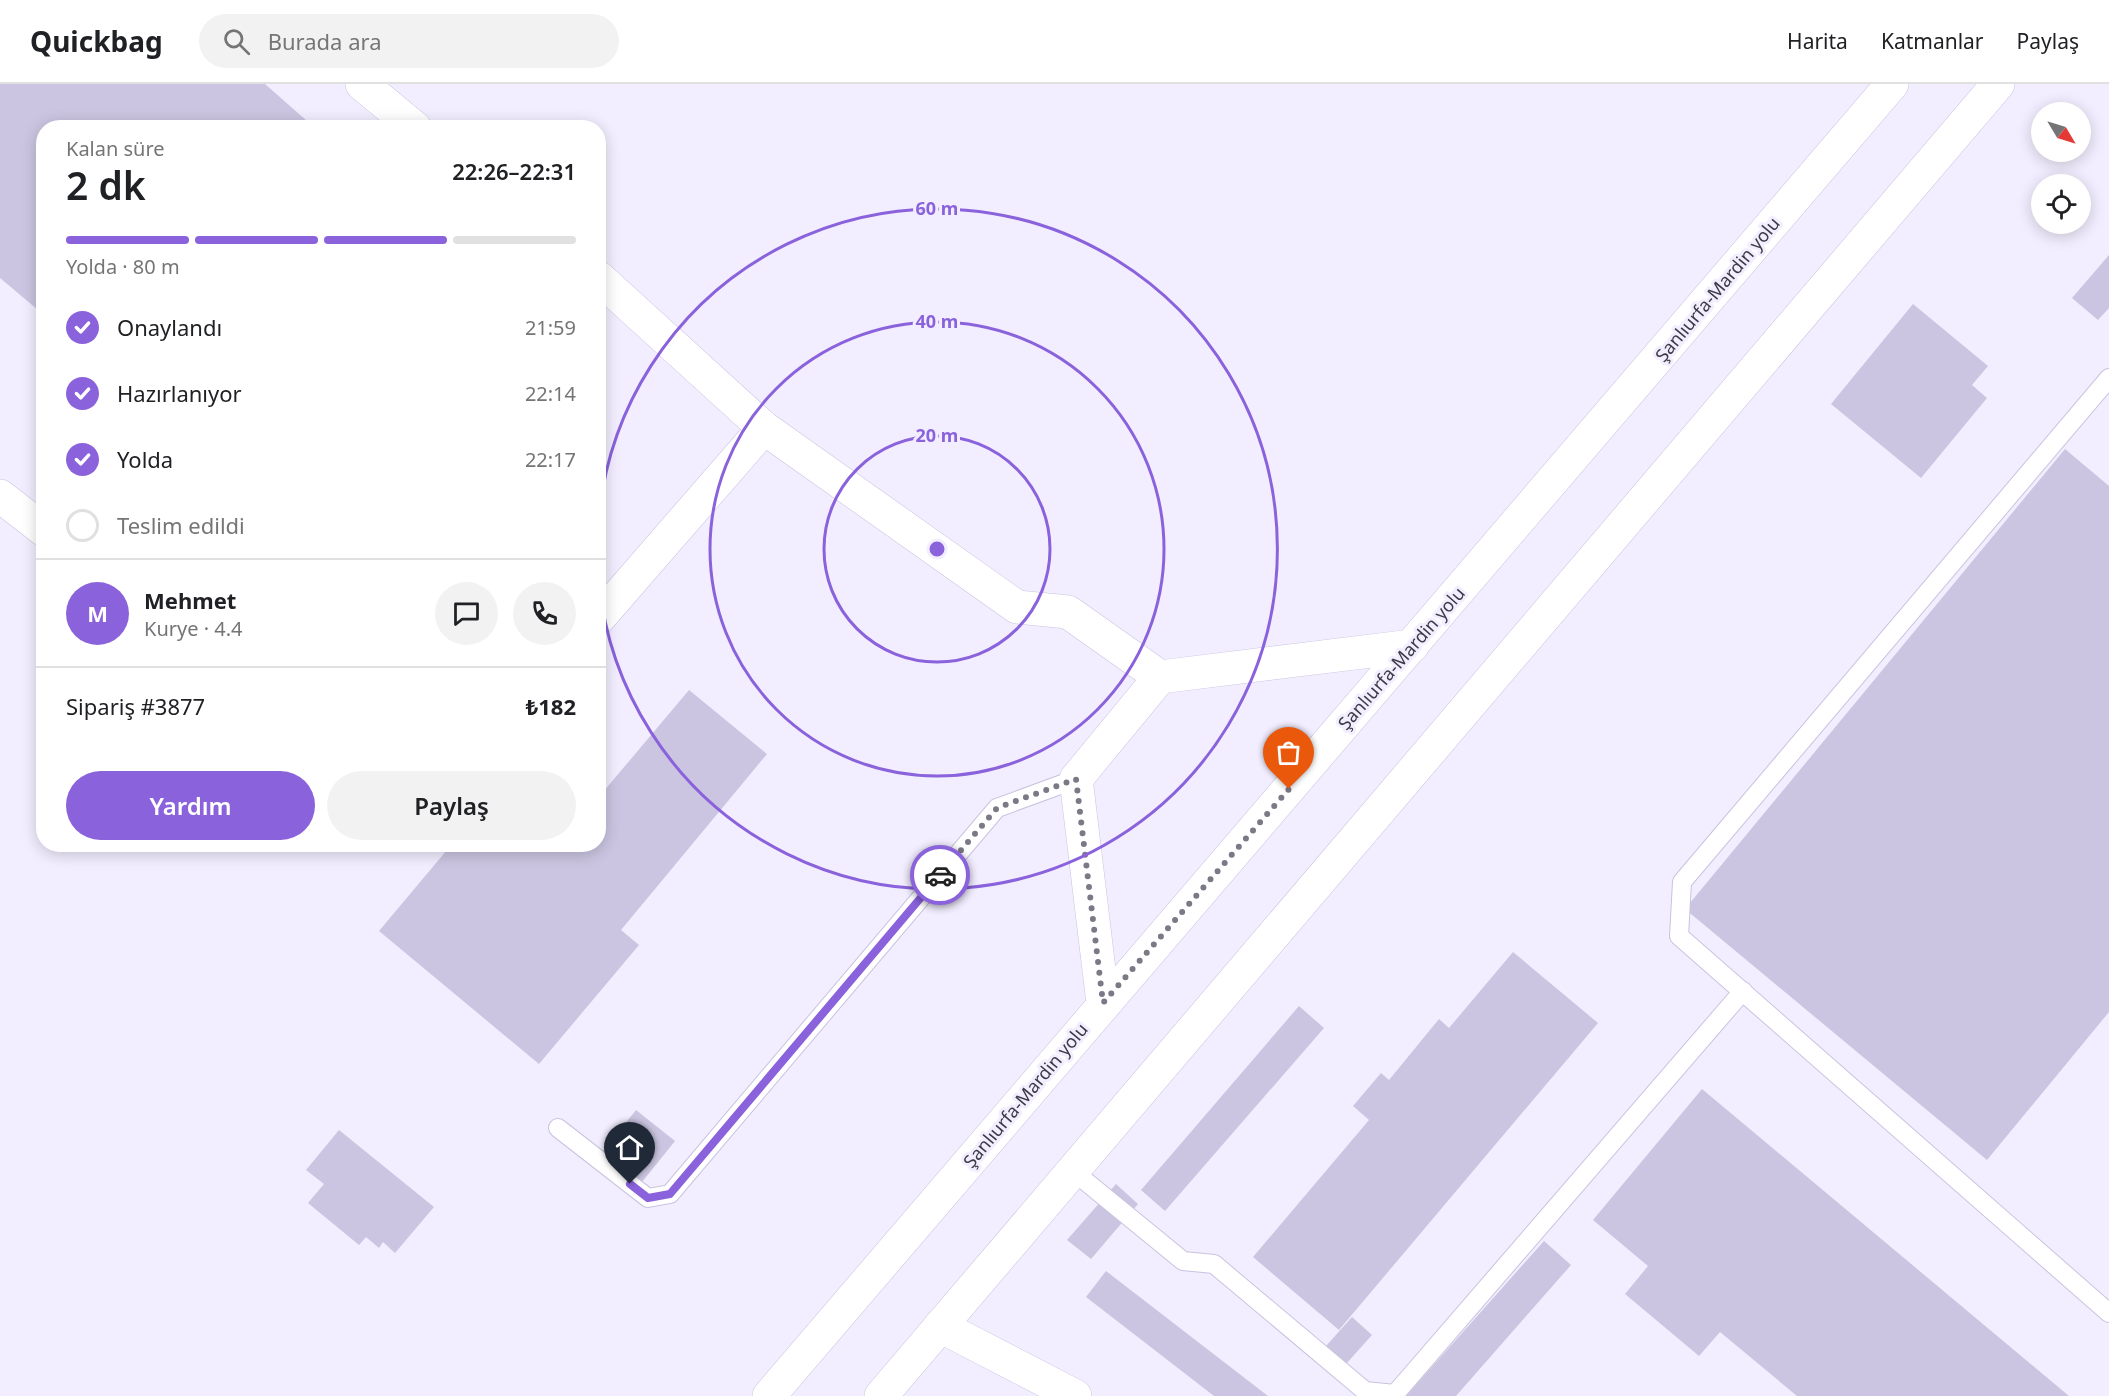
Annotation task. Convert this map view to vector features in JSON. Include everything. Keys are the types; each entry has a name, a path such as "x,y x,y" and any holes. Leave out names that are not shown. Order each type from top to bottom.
{"main road":[{"path":"362,84 405,120"},
{"name":"Şanlıurfa-Mardin yolu","path":"769,1396 1103,1003 1412,646 1892,84"},
{"path":"881,1396 1998,84"},
{"path":"606,284 764,428 1017,607 1068,612 1160,677 1412,646"},
{"path":"606,610 764,428"},
{"path":"0,496 36,524"},
{"path":"1103,1003 1076,779 1160,677"},
{"path":"940,1326 1075,1396"}],"lane":[{"path":"2109,378 1682,882 1679,936 2109,1313"},
{"path":"558,1128 648,1198 670,1194 997,808 1076,779"},
{"path":"1073,1171 1183,1261 1214,1264 1365,1393 1395,1394 1743,991"}],"building":[{"path":"0,84 265,84 306,120 36,120 36,308 0,278"},
{"path":"2109,255 2109,308 2098,320 2072,298"},
{"path":"1913,304 1988,366 1972,385 1987,398 1921,478 1831,404"},
{"path":"2065,449 2109,486 2109,1012 1987,1160 1685,909"},
{"path":"689,690 767,754 621,930 639,945 539,1064 379,931 445,852 606,852 606,789"},
{"path":"1513,952 1598,1023 1339,1330 1253,1257 1369,1120 1353,1106 1381,1073 1389,1080 1439,1019 1449,1028"},
{"path":"1299,1006 1324,1028 1165,1211 1141,1190"},
{"path":"1702,1089 2069,1396 1797,1396 1720,1332 1699,1356 1625,1294 1648,1266 1593,1220"},
{"path":"636,1110 675,1141 642,1182 603,1151"},
{"path":"339,1130 434,1207 395,1253 383,1242 379,1248 366,1237 359,1245 308,1203 324,1184 306,1170"},
{"path":"1116,1184 1138,1204 1091,1259 1067,1240"},
{"path":"1544,1241 1571,1265 1456,1396 1406,1396"},
{"path":"1106,1271 1268,1396 1214,1396 1086,1297"},
{"path":"1352,1317 1372,1335 1346,1364 1326,1346"}],"way so far":[{"path":"940,875 997,808 1076,779 1103,1003 1289,789"}],"route":[{"path":"630,1184 648,1198 670,1194 940,875"}]}
